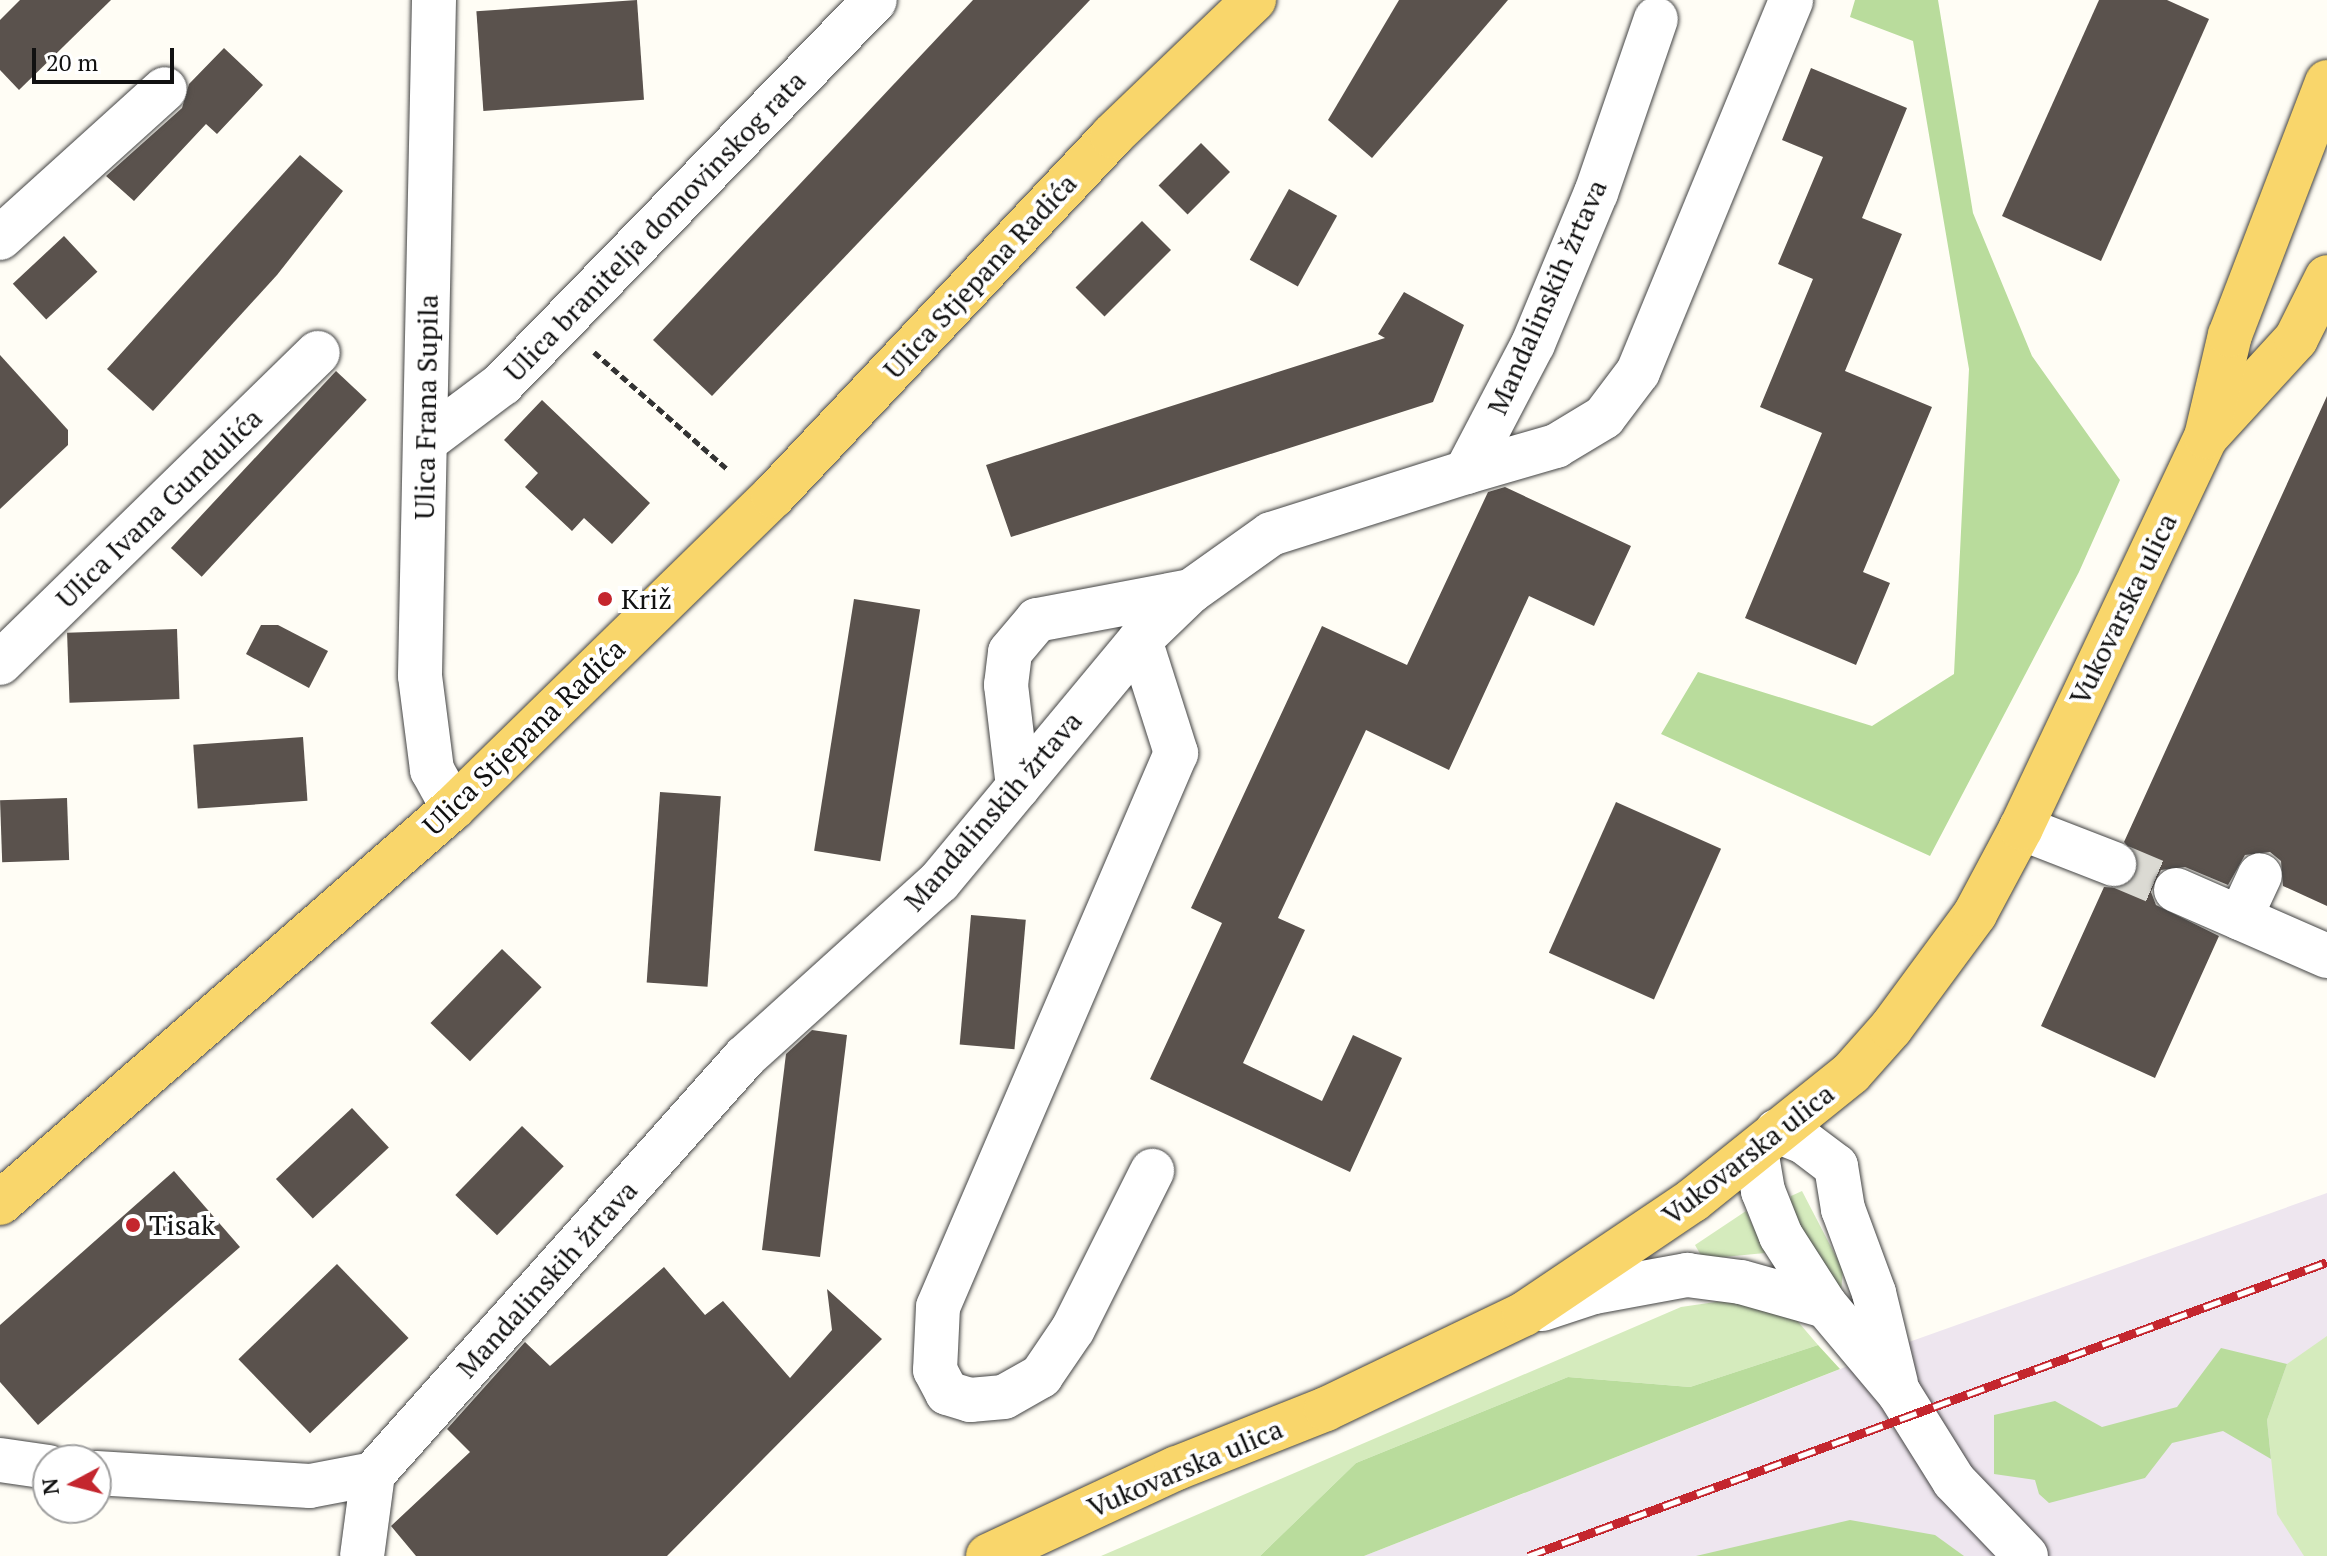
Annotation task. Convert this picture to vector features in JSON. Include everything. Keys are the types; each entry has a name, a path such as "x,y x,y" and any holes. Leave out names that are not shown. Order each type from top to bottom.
{"main road":[{"name":"Ulica Stjepana Radića","path":"0,1203 453,808 773,496 1112,136 1254,0"},
{"name":"Vukovarska ulica","path":"988,1556 1177,1468 1326,1409 1524,1314 1636,1241 1851,1073 1891,1028 1975,914 2021,828 2206,437 2230,335 2327,82"},
{"name":"Vukovarska ulica","path":"2206,437 2296,339 2327,277"}],"street":[{"name":"Ulica Frana Supila","path":"434,0 420,676 424,728 432,770 453,808"},
{"name":"Ulica branitelja domovinskog rata","path":"426,441 502,384 875,0"},
{"path":"1466,472 1556,446 1604,417 1638,372 1791,0"},
{"name":"Mandalinskih žrtava","path":"373,1474 745,1057 939,882 1140,640 1191,591 1271,534 1466,472 1539,330 1596,193 1656,19"},
{"path":"0,238 165,89"},
{"name":"Ulica Ivana Gundulića","path":"0,663 318,353"},
{"path":"1018,787 1006,685 1010,652 1037,620 1191,591"},
{"path":"1140,640 1176,753 938,1307 935,1370 947,1393 970,1400 1004,1397 1041,1376 1073,1329 1152,1171"},
{"path":"2021,828 2114,864"},
{"path":"2240,918 2260,875"},
{"path":"2176,890 2327,956"},
{"path":"1899,1393 1874,1293 1843,1209 1836,1166 1804,1142 1767,1140 1763,1191 1781,1236 1826,1306 1899,1393 1954,1481 2026,1556"},
{"path":"1524,1314 1594,1292 1687,1275 1741,1282 1826,1306"},
{"path":"0,1460 32,1465"},
{"path":"112,1474 310,1486 373,1474 362,1556"}],"path":[{"path":"561,323 726,468"}],"shaded area":[{"path":"2327,1193 2327,1556 1364,1556 1909,1342"}],"green space":[{"path":"1855,0 1938,0 1973,213 2032,356 2120,480 2079,572 1930,856 1661,734 1698,672 1872,726 1954,674 1969,369 1913,41 1850,17"},
{"path":"1802,1191 1843,1270 1841,1292 1789,1208 1791,1196"},
{"path":"1746,1211 1765,1253 1703,1259 1695,1245"},
{"path":"1736,1299 1794,1317 1818,1345 1690,1387 1568,1377 1356,1463 1260,1556 1101,1556 1681,1307"},
{"path":"2327,1336 2327,1556 2304,1556 2277,1514 2267,1420 2287,1364"},
{"path":"1818,1345 1840,1369 1364,1556 1260,1556 1356,1463 1568,1377 1690,1387"},
{"path":"2221,1348 2287,1364 2267,1420 2271,1459 2223,1431 2172,1443 2145,1478 2049,1503 2039,1494 2035,1480 1994,1474 1994,1415 2055,1401 2102,1427 2177,1407"},
{"path":"1850,1520 1935,1535 1964,1556 1696,1556"}],"building":[{"path":"20,0 111,0 19,90 0,70 0,20"},
{"path":"637,0 644,100 483,111 476,11"},
{"path":"973,0 1090,0 712,396 653,340"},
{"path":"1399,0 1508,0 1372,158 1328,120"},
{"path":"2099,0 2167,0 2209,19 2101,261 2002,216"},
{"path":"224,48 263,85 217,134 206,124 134,201 106,176 182,108 189,84"},
{"path":"1811,68 1907,108 1862,218 1902,234 1845,371 1932,407 1863,572 1890,583 1856,665 1745,618 1822,433 1760,407 1813,279 1778,264 1823,157 1782,140"},
{"path":"1201,143 1230,172 1188,214 1159,185"},
{"path":"300,155 343,191 277,275 153,411 107,369"},
{"path":"1289,189 1337,216 1298,287 1250,260"},
{"path":"1142,221 1171,250 1105,316 1076,287"},
{"path":"64,236 97,272 46,320 13,284"},
{"path":"1404,292 1464,325 1433,402 1011,537 986,465 1385,338 1378,334"},
{"path":"0,355 68,430 68,445 0,509"},
{"path":"336,371 367,400 202,577 171,548"},
{"path":"2327,396 2327,906 2283,886 2281,861 2270,852 2245,855 2228,885 2185,867 2161,870 2151,892 2156,905 2219,936 2155,1078 2041,1026 2104,887 2119,888 2137,874 2138,859 2124,842"},
{"path":"542,400 650,503 612,544 584,518 572,531 525,487 538,473 504,440"},
{"path":"1505,487 1631,546 1594,626 1529,596 1449,770 1366,730 1278,918 1305,930 1243,1063 1322,1101 1353,1035 1402,1058 1350,1172 1150,1079 1222,923 1191,908 1322,626 1407,665 1488,492"},
{"path":"854,599 920,609 880,861 814,851"},
{"path":"261,625 278,625 328,651 309,688 246,654"},
{"path":"177,629 179,699 70,703 67,633"},
{"path":"303,737 307,801 198,809 193,745"},
{"path":"660,792 721,796 708,987 647,983"},
{"path":"67,798 69,860 2,862 0,800"},
{"path":"1616,802 1721,849 1654,1000 1549,953"},
{"path":"971,915 1026,920 1014,1049 960,1045"},
{"path":"502,949 542,987 470,1061 430,1023"},
{"path":"812,1030 847,1035 820,1257 762,1250 786,1054"},
{"path":"352,1108 389,1147 313,1218 276,1179"},
{"path":"522,1126 564,1166 497,1235 455,1195"},
{"path":"174,1171 240,1247 38,1425 0,1382 0,1325"},
{"path":"337,1264 409,1338 310,1433 238,1359"},
{"path":"664,1267 705,1315 723,1301 790,1378 832,1330 827,1289 882,1339 667,1556 416,1556 391,1526 470,1452 447,1429 525,1342 550,1366"}],"tunnel":[{"path":"2114,864 2176,890"}],"railway":[{"path":"1528,1556 2327,1262"}],"place":[{"name":"Križ","path":"605,599"},
{"name":"Tisak","path":"133,1225"}]}
